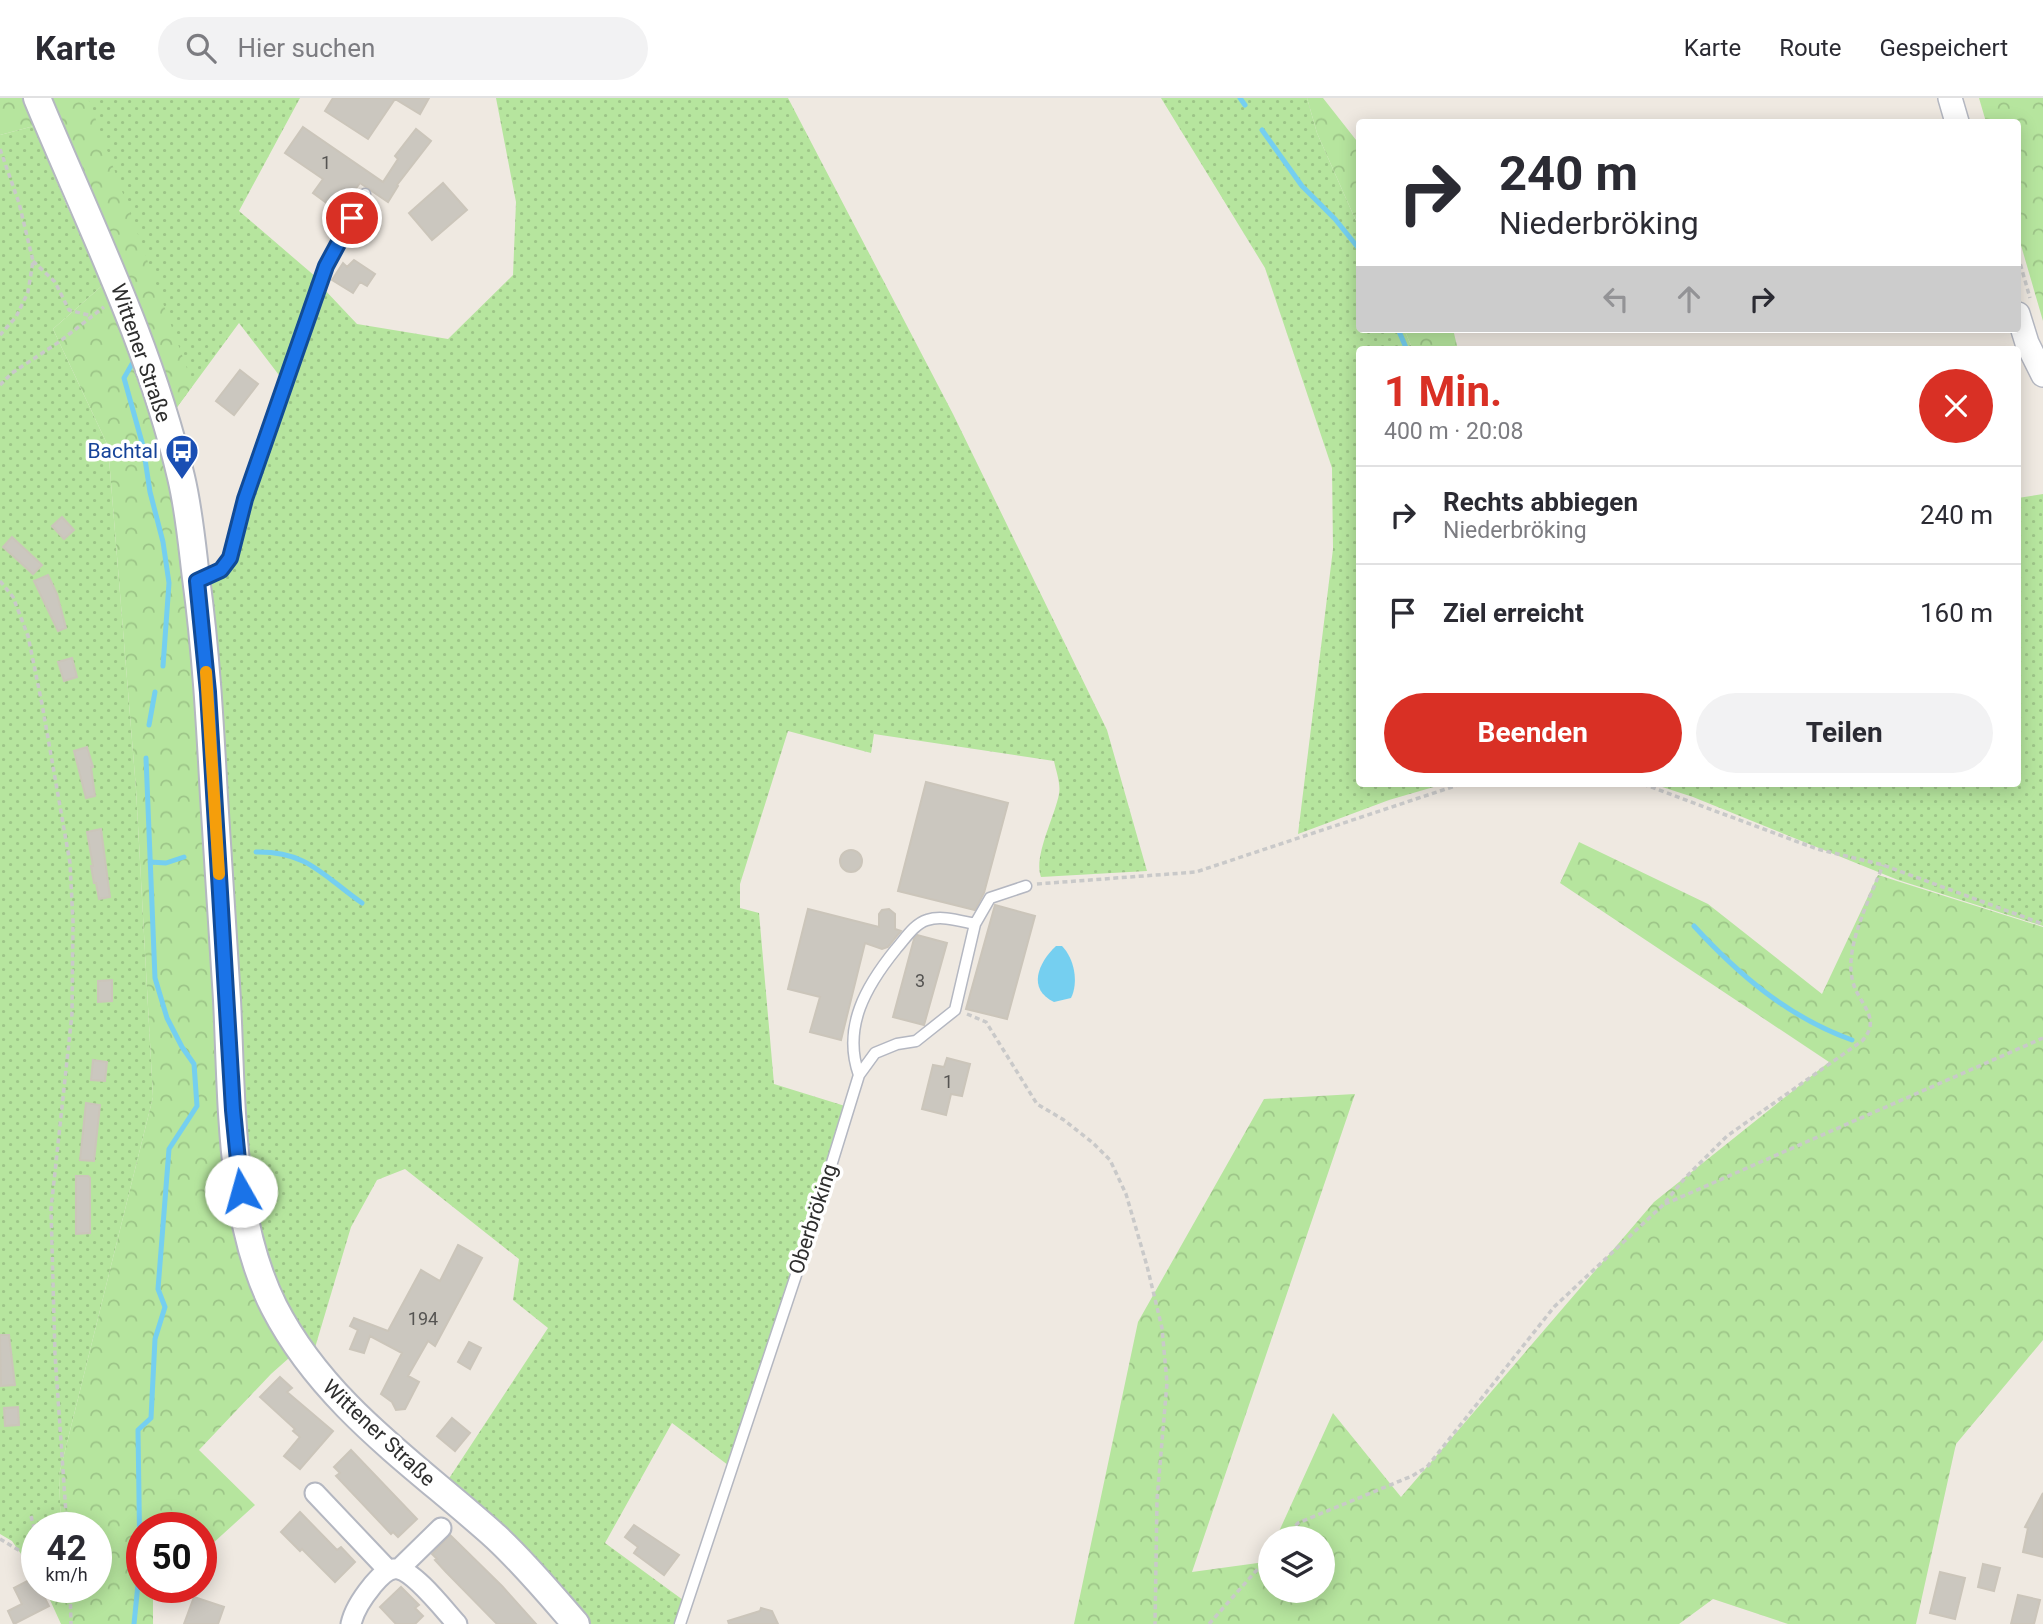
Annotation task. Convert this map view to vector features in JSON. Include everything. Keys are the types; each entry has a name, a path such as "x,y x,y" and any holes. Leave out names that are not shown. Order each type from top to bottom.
{"main road":[{"name":"Wittener Straße","path":"37,98 122,295 182,481 197,581 208,692 233,1110 243,1205 258,1266 273,1306 325,1385 390,1447 497,1538 576,1624"}],"street":[{"path":"1950,98 1956,119"},
{"path":"2021,324 2027,343 2043,375"},
{"path":"315,1493 393,1569 413,1577 457,1624"},
{"path":"351,1624 361,1599 441,1528"}],"lane":[{"path":"197,581 221,570 230,558 245,499 326,266 365,194"},
{"path":"955,1010 975,924 990,898 1026,886"},
{"path":"859,1076 853,1058 854,1027 863,995 881,967 911,931 924,920 937,917 975,924"},
{"name":"Oberbröking","path":"680,1624 814,1221 859,1076 875,1053 897,1044 916,1041 955,1010"}],"path":[{"path":"0,149 19,203 33,261 28,292 16,317 0,335"},
{"path":"33,261 55,282 69,310 92,316"},
{"path":"0,385 12,373 122,295"},
{"path":"0,581 13,597 27,636 70,863 73,922 72,1014 51,1209 55,1343 66,1512"},
{"path":"1026,886 1047,881 1196,872 1452,787"},
{"path":"1651,787 1817,849 1883,864 2043,924"},
{"path":"1295,1526 1427,1467 1554,1307 1663,1205 1685,1178 1727,1136 1862,1041 1870,1032 1871,1020 1852,980 1851,961 1862,918 1883,864"},
{"path":"955,1010 986,1022 1037,1104 1064,1120 1110,1160 1126,1194 1162,1328 1167,1383 1157,1500 1155,1624"},
{"path":"1663,1205 2043,1038"},
{"path":"0,1539 21,1551"},
{"path":"1209,1624 1258,1569"},
{"path":"70,1603 71,1624"}],"green space":[{"path":"0,98 25,98 34,126 0,135"},
{"path":"46,98 300,98 239,211 316,277 282,379 239,323 175,410"},
{"path":"46,98 88,98 193,385 175,410"},
{"path":"496,98 788,98 953,414 1107,730 1147,871 1041,877 1039,869 1042,848 1059,790 1054,761 874,734 871,753 788,731 740,884 740,908 759,913 774,1084 845,1106 728,1465 672,1423 605,1543 683,1600 675,1624 590,1624 557,1586 446,1483 548,1328 513,1300 519,1259 405,1169 377,1180 351,1227 314,1351 282,1297 265,1255 250,1191 208,585 221,576 233,562 247,503 323,288 357,324 448,339 513,275 516,202"},
{"path":"1161,98 1307,98 1317,133 1356,221 1356,333 1406,333 1411,346 1356,346 1356,787 1434,787 1389,800 1298,834 1333,549 1332,468 1265,268"},
{"path":"1307,98 1323,98 1356,140 1356,221 1317,133"},
{"path":"1979,98 2043,98 2043,321 2021,245 2021,119 1985,119"},
{"path":"34,126 67,206 104,284 53,329 108,446 136,789 153,1097 59,1475 60,1512 21,1512 21,1554 12,1541 0,1534 0,135"},
{"path":"104,284 170,474 189,581 258,1301 289,1358 199,1450 255,1505 217,1539 217,1512 126,1512 126,1603 153,1603 153,1624 61,1624 51,1603 112,1603 112,1512 60,1512 59,1475 153,1097 136,789 108,446 53,329"},
{"path":"1406,333 1454,333 1457,346 1411,346"},
{"path":"2043,494 2043,926 1898,880 1662,787 2021,787 2021,498"},
{"path":"1579,842 1708,904 1822,994 1878,875 2043,927 2043,1340 1956,1444 1916,1624 1788,1624 1713,1599 1679,1624 1074,1624 1138,1322 1264,1099 1355,1094 1192,1572 1258,1563 1258,1603 1335,1603 1335,1526 1281,1526 1333,1413 1401,1497 1654,1202 1829,1062 1560,883"}],"water":[{"path":"1056,946 1062,946 1070,957 1075,985 1071,998 1054,1002 1040,990 1038,976 1044,960"}],"building":[{"path":"333,98 429,98 420,114 395,99 368,139 325,111"},
{"path":"303,127 383,182 398,159 395,156 416,129 431,141 397,185 388,202 360,183 339,212 313,193 323,179 285,153"},
{"path":"443,183 467,210 432,240 409,213"},
{"path":"354,260 375,274 367,286 360,282 353,293 332,280 343,263 347,267"},
{"path":"240,370 258,384 234,415 216,401"},
{"path":"62,517 74,530 64,539 52,526"},
{"path":"12,537 42,565 33,574 3,547"},
{"path":"48,575 57,594 66,628 58,631 34,581"},
{"path":"72,658 77,677 64,681 58,662"},
{"path":"87,747 93,767 95,796 86,798 74,751"},
{"path":"926,782 1008,803 984,893 975,910 898,891"},
{"path":"101,829 110,897 99,899 94,883 87,832"},
{"path":"851,850 859,853 862,861 859,869 851,872 843,869 840,861 843,853"},
{"path":"995,905 1035,916 1007,1019 966,1009"},
{"path":"808,909 879,927 879,914 882,910 889,909 895,914 895,929 901,931 888,947 882,949 865,943 841,1040 810,1032 820,997 788,989"},
{"path":"917,935 947,943 924,1025 893,1017"},
{"path":"112,980 112,1001 98,1002 98,981"},
{"path":"947,1058 970,1064 962,1096 951,1094 946,1115 922,1109 933,1065 944,1067"},
{"path":"93,1060 107,1062 105,1081 91,1080"},
{"path":"86,1103 100,1105 94,1161 80,1160"},
{"path":"76,1176 90,1178 90,1233 76,1234"},
{"path":"458,1245 482,1258 435,1346 428,1341 408,1376 419,1382 405,1409 396,1410 392,1402 381,1394 402,1353 370,1336 364,1353 350,1349 358,1330 350,1326 354,1318 388,1331 421,1270 440,1281"},
{"path":"0,1335 9,1335 15,1385 1,1386"},
{"path":"469,1342 481,1348 470,1369 458,1362"},
{"path":"280,1377 292,1388 287,1392 333,1431 300,1469 284,1456 300,1437 293,1431 295,1429 260,1397"},
{"path":"18,1407 19,1425 5,1426 4,1408"},
{"path":"452,1418 470,1433 455,1451 437,1436"},
{"path":"351,1450 417,1519 398,1537 393,1532 391,1534 336,1476 340,1473 334,1467"},
{"path":"2043,1493 2043,1557 2023,1552 2028,1528 2025,1527"},
{"path":"300,1512 337,1550 341,1547 355,1562 335,1582 281,1532"},
{"path":"634,1525 679,1555 664,1575 634,1553 638,1547 625,1537"},
{"path":"450,1535 536,1624 497,1624 446,1572 432,1554"},
{"path":"1983,1564 2000,1568 1994,1591 1978,1587"},
{"path":"1940,1572 1965,1578 1955,1619 1930,1613"},
{"path":"21,1584 21,1602 14,1588"},
{"path":"401,1587 419,1605 415,1608 423,1616 415,1624 396,1624 380,1607"},
{"path":"2018,1595 2040,1600 2034,1624 2011,1624"},
{"path":"47,1603 49,1606 14,1624 8,1611 22,1604"},
{"path":"192,1603 212,1603 224,1607 218,1624 184,1624"},
{"path":"761,1608 772,1611 778,1624 729,1624 728,1621 760,1611"}],"waterway":[{"path":"1240,98 1245,105"},
{"path":"1262,130 1302,186 1356,245"},
{"path":"1400,333 1405,346"},
{"path":"132,364 124,378 143,446 169,583 163,666"},
{"path":"149,725 155,692"},
{"path":"134,1624 140,1564 138,1430 151,1418 155,1339 165,1307 158,1289 169,1149 197,1106 194,1064 167,1018 155,978 146,758"},
{"path":"256,852 274,853 302,861 362,903"},
{"path":"150,862 166,863 184,857"},
{"path":"1694,926 1766,993 1807,1019 1852,1040"}],"slow traffic":[{"path":"206,672 219,874"}],"place":[{"name":"Bachtal","path":"182,481"}],"route":[{"path":"241,1191 233,1110 208,692 197,581 221,570 230,558 245,499 326,266 352,218"}]}
